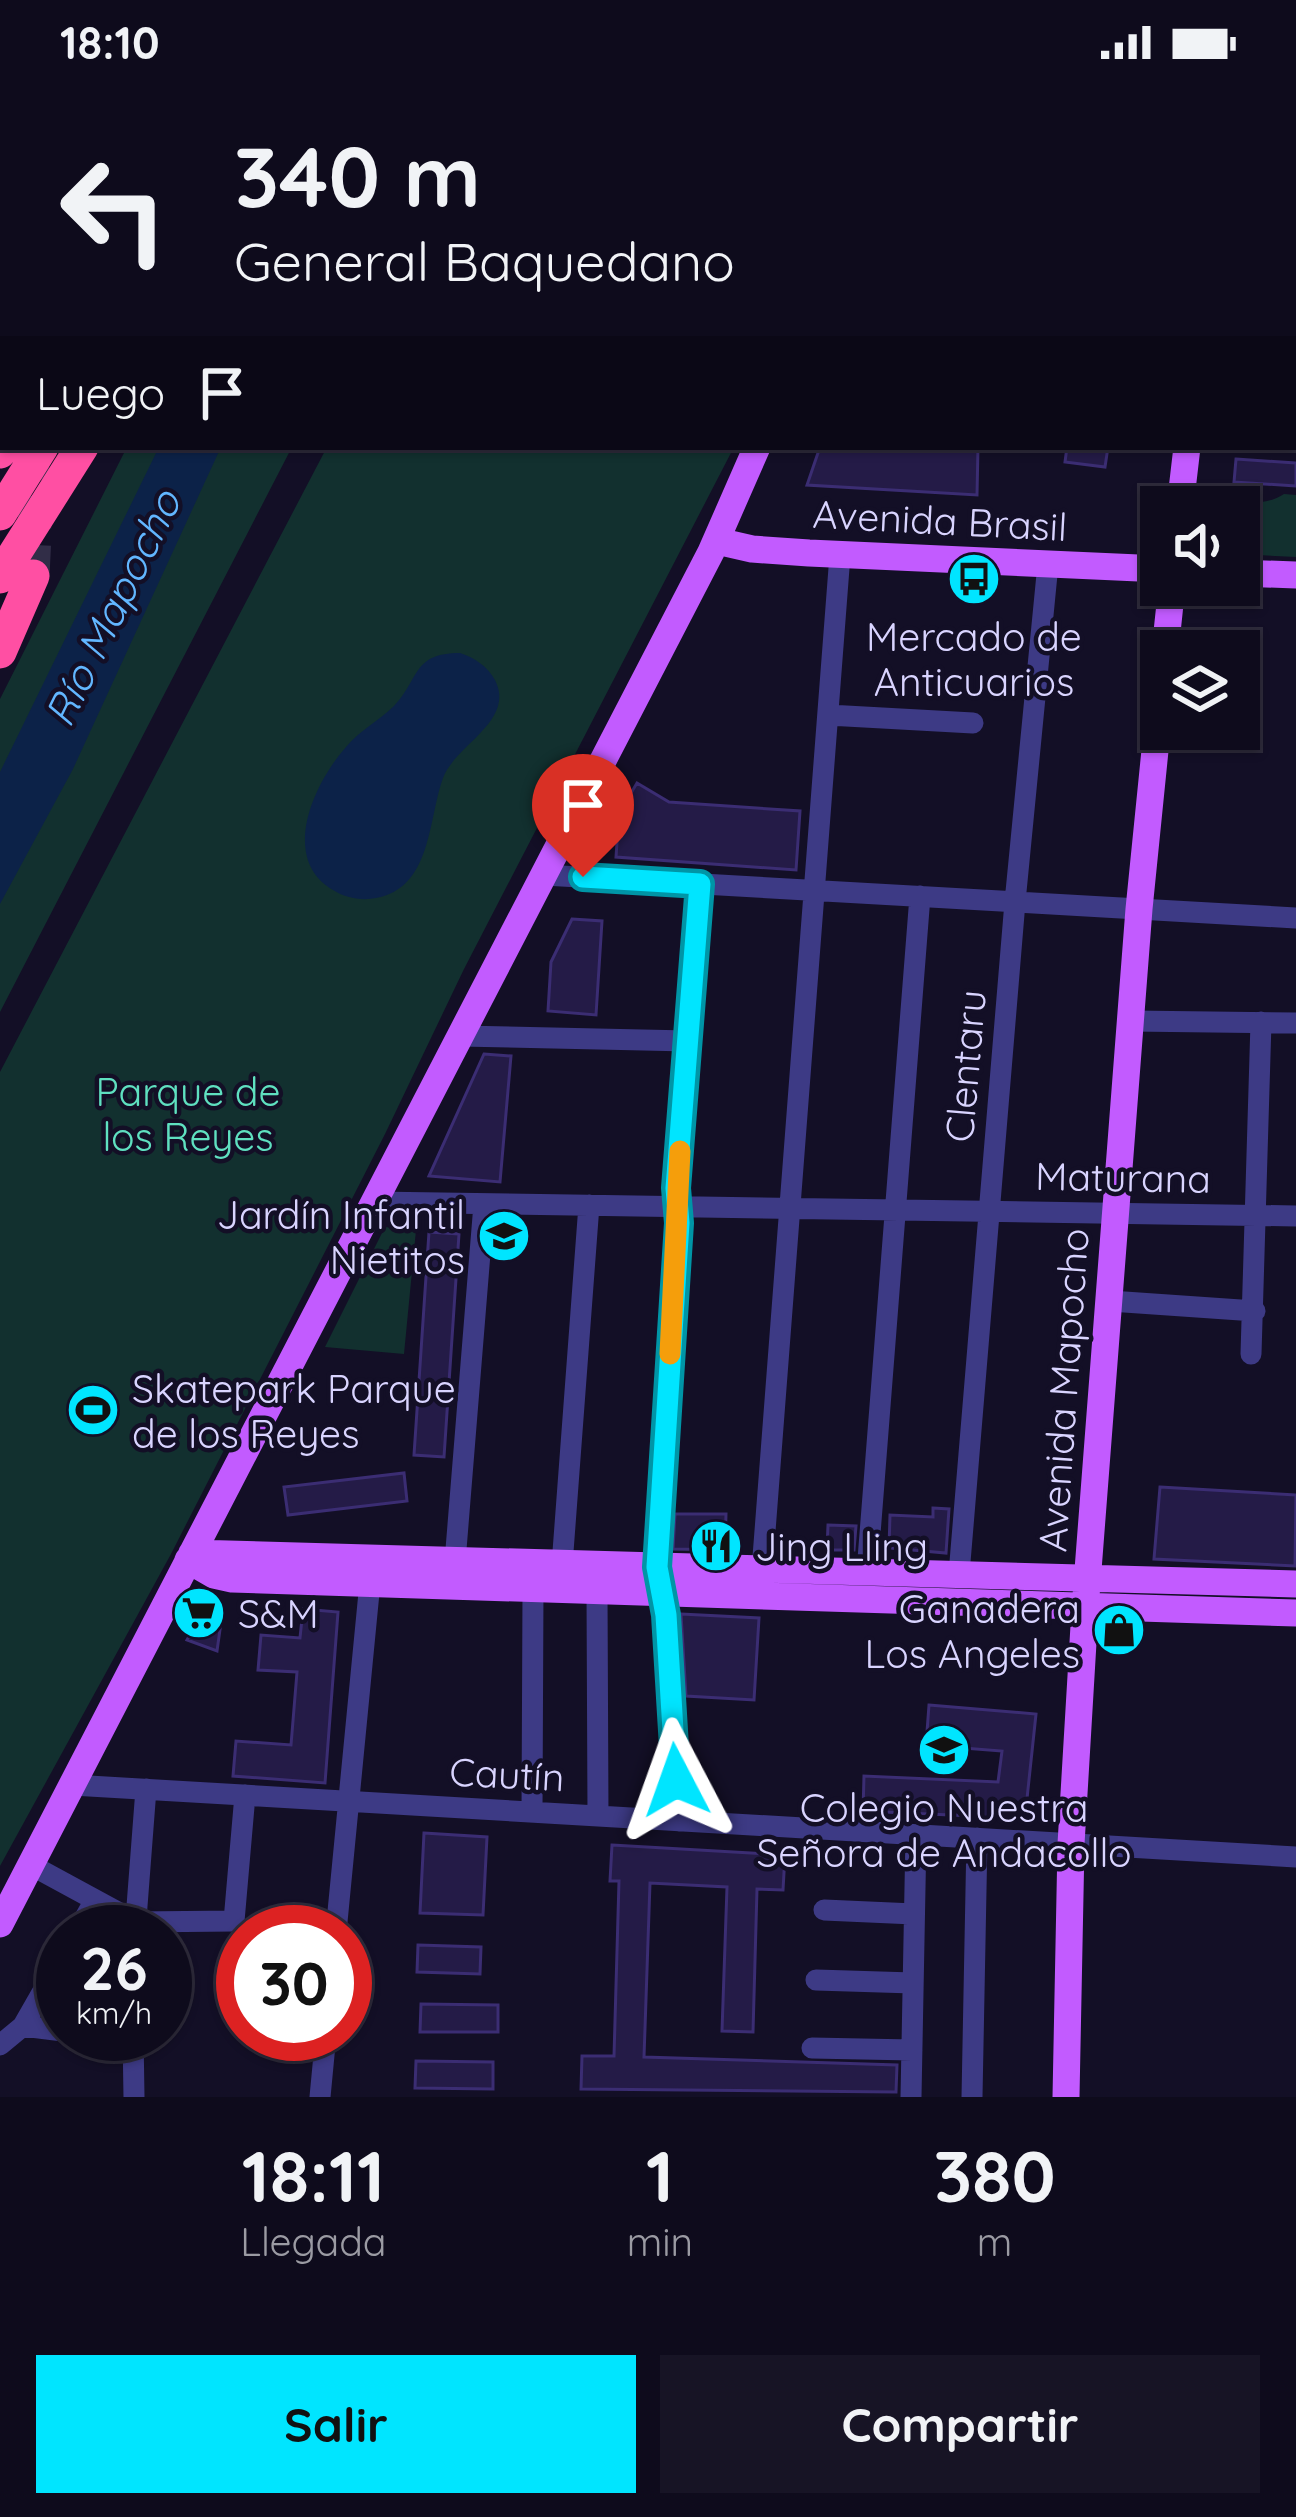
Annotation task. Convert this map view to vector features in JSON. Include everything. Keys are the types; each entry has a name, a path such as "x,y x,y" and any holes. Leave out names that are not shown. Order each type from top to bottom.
{"highway":[{"path":"0,514 40,450"},
{"path":"0,597 29,534 80,450"},
{"path":"0,652 29,534"}],"main road":[{"path":"0,1924 717,541 756,450"},
{"path":"1182,486 1187,450"},
{"name":"Avenida Brasil","path":"717,541 752,549 840,555 1140,568"},
{"path":"1260,574 1296,575"},
{"name":"Avenida Mapocho","path":"1066,2097 1071,1844 1085,1609 1155,750"},
{"path":"190,1557 214,1575 232,1579 371,1571 454,1574 562,1565 660,1581 761,1583 1085,1609 1296,1613"},
{"path":"761,1583 867,1572 1296,1584"},
{"path":"454,1574 533,1589 597,1591 660,1581"}],"street":[{"path":"761,1583 840,555"},
{"name":"Clentaru","path":"959,1574 1048,564"},
{"path":"828,715 973,724"},
{"path":"544,874 1296,918"},
{"path":"679,1821 660,1581 700,884"},
{"path":"867,1572 920,896"},
{"path":"1131,1021 1296,1023"},
{"path":"1251,1354 1262,1022"},
{"path":"460,1036 688,1041"},
{"name":"Maturana","path":"374,1202 1296,1216"},
{"path":"454,1574 484,1204"},
{"path":"562,1565 589,1205"},
{"path":"1110,1301 1255,1310"},
{"path":"339,1905 371,1571"},
{"path":"532,1812 533,1589"},
{"path":"597,1591 598,1816"},
{"name":"Cautín","path":"72,1785 1296,1857"},
{"path":"137,1905 146,1789"},
{"path":"192,1924 234,1922 245,1795"},
{"path":"911,2097 916,1834"},
{"path":"972,2097 977,1838"},
{"path":"31,1865 102,1905"},
{"path":"92,1905 95,1900"},
{"path":"824,1910 914,1914"},
{"path":"816,1980 913,1983"},
{"path":"0,2045 23,2026 36,2003"},
{"path":"23,2026 36,2028"},
{"path":"812,2048 912,2050"},
{"path":"133,2061 134,2097"},
{"path":"320,2097 323,2061"}],"green space":[{"path":"125,450 290,450 0,1012 0,699"},
{"name":"Parque de los Reyes","path":"325,450 732,450 464,969 171,1554 0,1866 0,1072"},
{"path":"1296,495 1296,557 1260,555 1260,502"},
{"path":"385,1227 416,1230 404,1354 325,1347"}],"water":[{"name":"Río Mapocho","path":"158,450 220,450 73,769 0,904 0,772"},
{"path":"460,653 492,675 499,695 497,708 443,778 418,866 394,892 365,899 338,893 317,876 305,840 307,820 323,780 351,741 394,706 425,663"}],"building":[{"path":"819,450 978,450 977,495 807,485"},
{"path":"1067,450 1108,450 1105,467 1065,462"},
{"path":"1236,459 1296,463 1296,486 1234,482"},
{"path":"637,783 669,802 800,811 796,870 616,857 619,813"},
{"path":"572,919 602,921 596,1015 548,1011 551,962"},
{"path":"484,1054 511,1056 500,1182 429,1176"},
{"path":"429,1232 459,1234 444,1457 414,1455"},
{"path":"404,1473 407,1501 288,1515 284,1487"},
{"path":"1160,1487 1296,1495 1295,1566 1154,1559"},
{"path":"933,1508 949,1509 946,1553 889,1548 890,1515 933,1517"},
{"path":"675,1514 726,1514 725,1550 673,1549"},
{"path":"828,1525 856,1526 854,1550 827,1550"},
{"path":"198,1605 223,1608 217,1651 187,1640 191,1633 177,1624 184,1611"},
{"path":"303,1609 338,1612 325,1783 233,1776 236,1741 291,1745 297,1672 258,1670 261,1635 300,1638"},
{"path":"681,1614 759,1618 754,1700 686,1696"},
{"path":"1110,1625 1134,1626 1132,1646 1109,1645"},
{"path":"929,1705 1036,1714 1026,1808 1016,1818 863,1811 864,1776 998,1782 1002,1751 926,1745"},
{"path":"424,1833 487,1837 483,1915 420,1913"},
{"path":"612,1845 785,1855 783,1890 757,1889 753,2032 722,2031 727,1887 650,1883 644,2057 897,2065 896,2092 581,2089 582,2056 614,2056 619,1881 610,1881"},
{"path":"418,1945 481,1947 480,1974 417,1972"},
{"path":"421,2004 498,2005 498,2032 420,2032"},
{"path":"416,2061 493,2062 493,2089 415,2088"}],"tunnel":[{"path":"32,450 33,576"}],"slow traffic":[{"path":"670,1354 680,1151"}],"place":[{"name":"Mercado de Anticuarios","path":"974,579"},
{"name":"Jardín Infantil Nietitos","path":"504,1236"},
{"name":"Skatepark Parque de los Reyes","path":"93,1410"},
{"name":"Jing Lling","path":"716,1546"},
{"name":"S&M","path":"199,1613"},
{"name":"Ganadera Los Angeles","path":"1119,1630"},
{"name":"Colegio Nuestra Señora de Andacollo","path":"944,1750"}],"route":[{"path":"583,877 700,884 676,1188 679,1223 657,1567 666,1615 676,1780"}]}
